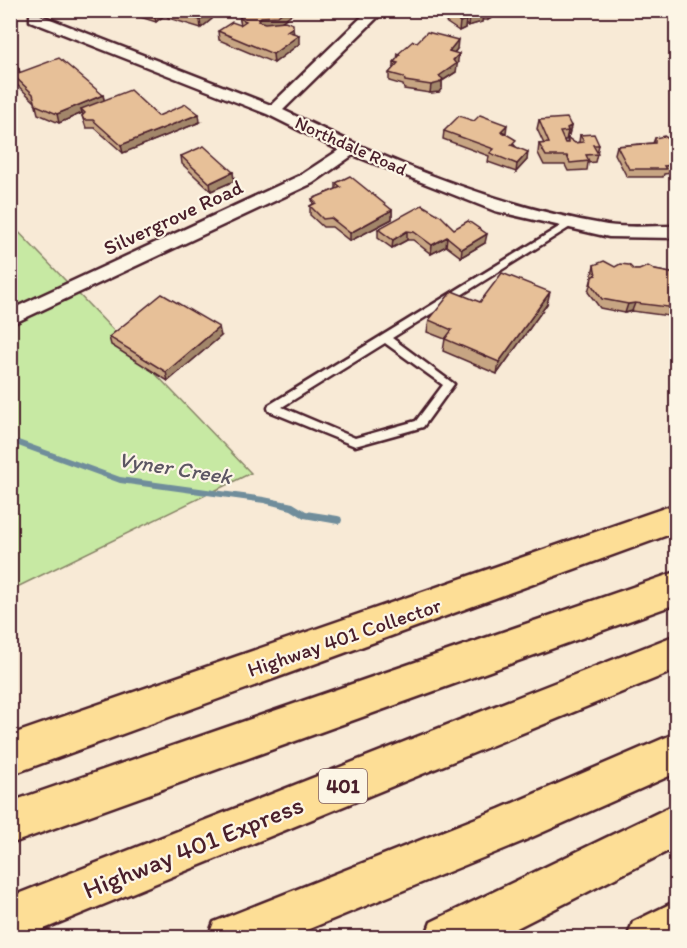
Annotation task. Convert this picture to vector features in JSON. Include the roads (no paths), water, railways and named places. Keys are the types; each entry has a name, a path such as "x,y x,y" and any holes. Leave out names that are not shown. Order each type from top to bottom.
{"highway":[{"name":"Highway 401 Collector","path":"10,754 676,518"},
{"path":"10,823 676,588"},
{"name":"Highway 401 Express","path":"10,920 676,652"},
{"path":"230,938 506,827 676,753"},
{"path":"447,938 676,825"},
{"path":"649,938 676,923"}],"street":[{"path":"273,111 378,10"},
{"name":"Northdale Road","path":"35,18 273,111 351,149 495,204 609,231 676,232"},
{"name":"Silvergrove Road","path":"10,318 307,178 351,149"}],"lane":[{"path":"385,338 449,384 419,424 355,442 273,408 385,338 572,222"}],"waterway":[{"name":"Vyner Creek","path":"10,440 120,480 264,500 293,507 304,514 338,520"}]}
